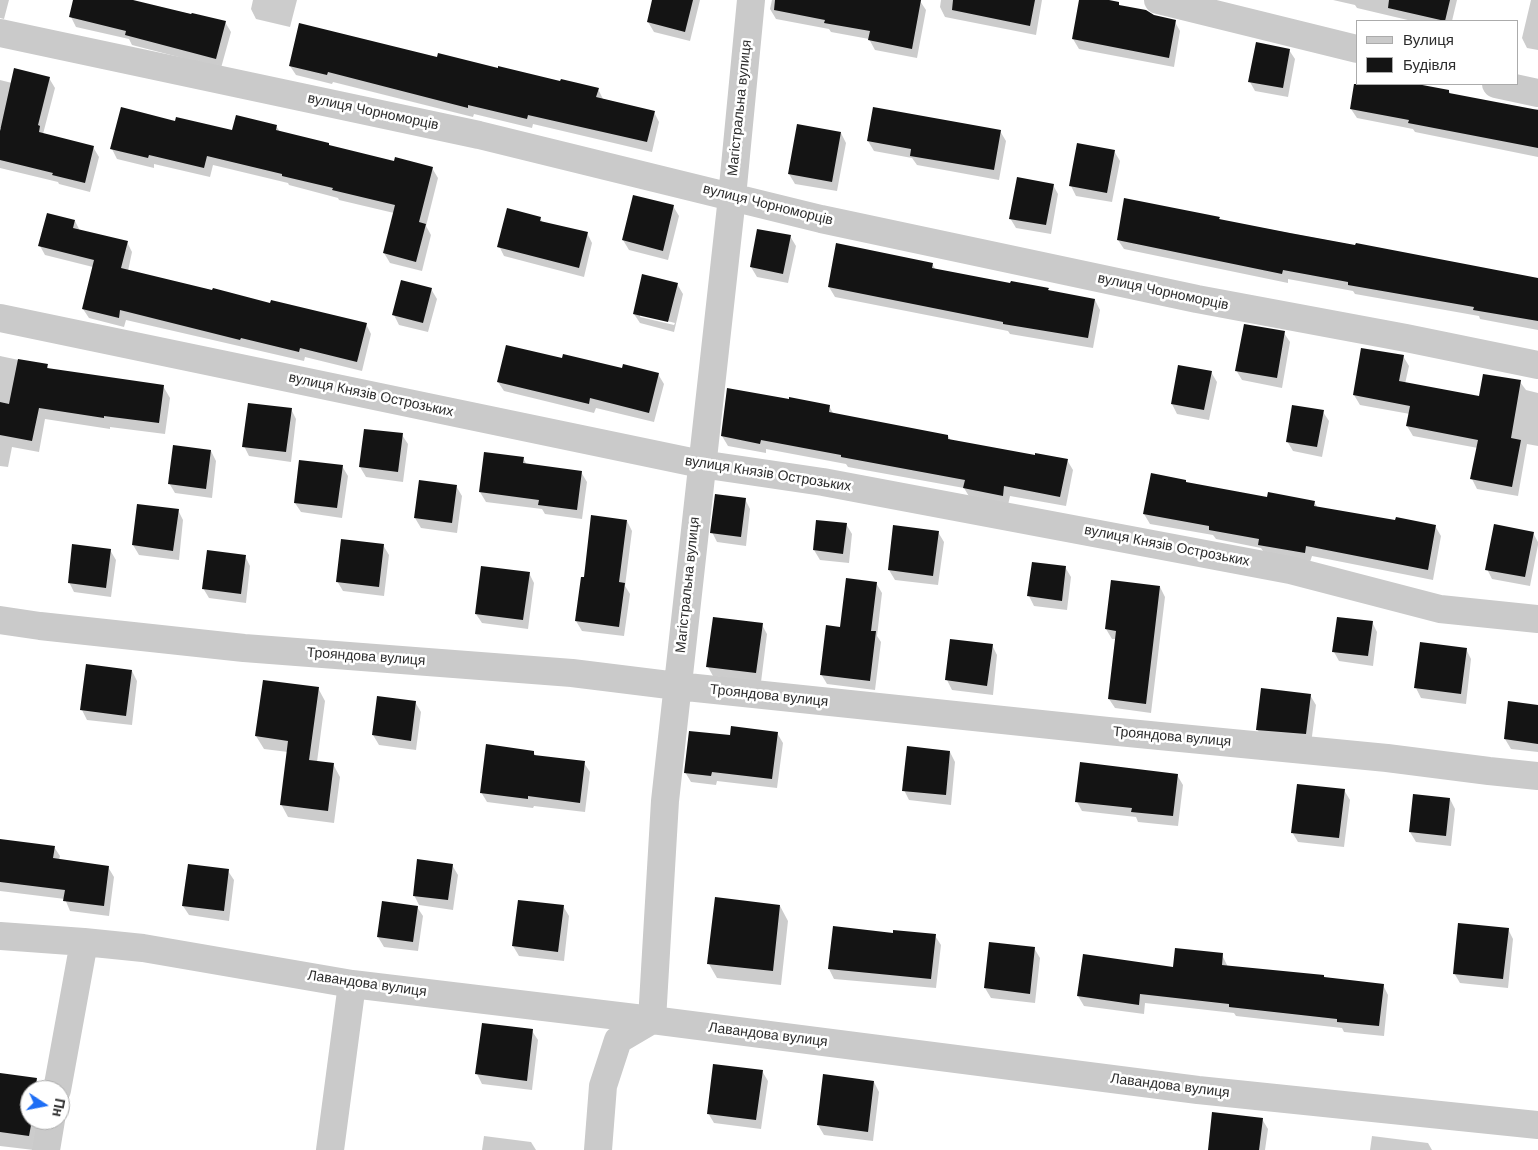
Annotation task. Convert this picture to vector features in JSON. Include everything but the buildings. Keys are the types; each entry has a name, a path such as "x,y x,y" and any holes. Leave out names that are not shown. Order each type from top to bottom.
{"street":[{"name":"Магістральна вулиця","path":"652,1020 665,801 732,197 751,0"},
{"path":"1158,0 1356,49"},
{"name":"вулиця Чорноморців","path":"0,33 479,135 821,219 1187,297 1538,365"},
{"path":"1501,85 1538,93"},
{"name":"вулиця Князів Острозьких","path":"0,318 701,464 843,486 1290,570 1440,609 1538,619"},
{"name":"Трояндова вулиця","path":"0,620 244,648 572,673 677,686 1108,731 1387,758 1538,776"},
{"name":"Лавандова вулиця","path":"0,936 143,948 352,984 652,1020 1198,1090 1538,1125"},
{"path":"59,1080 84,942"},
{"path":"330,1150 352,984"},
{"path":"598,1150 603,1086 618,1040 652,1020"},
{"path":"46,1150 49,1130"}]}
